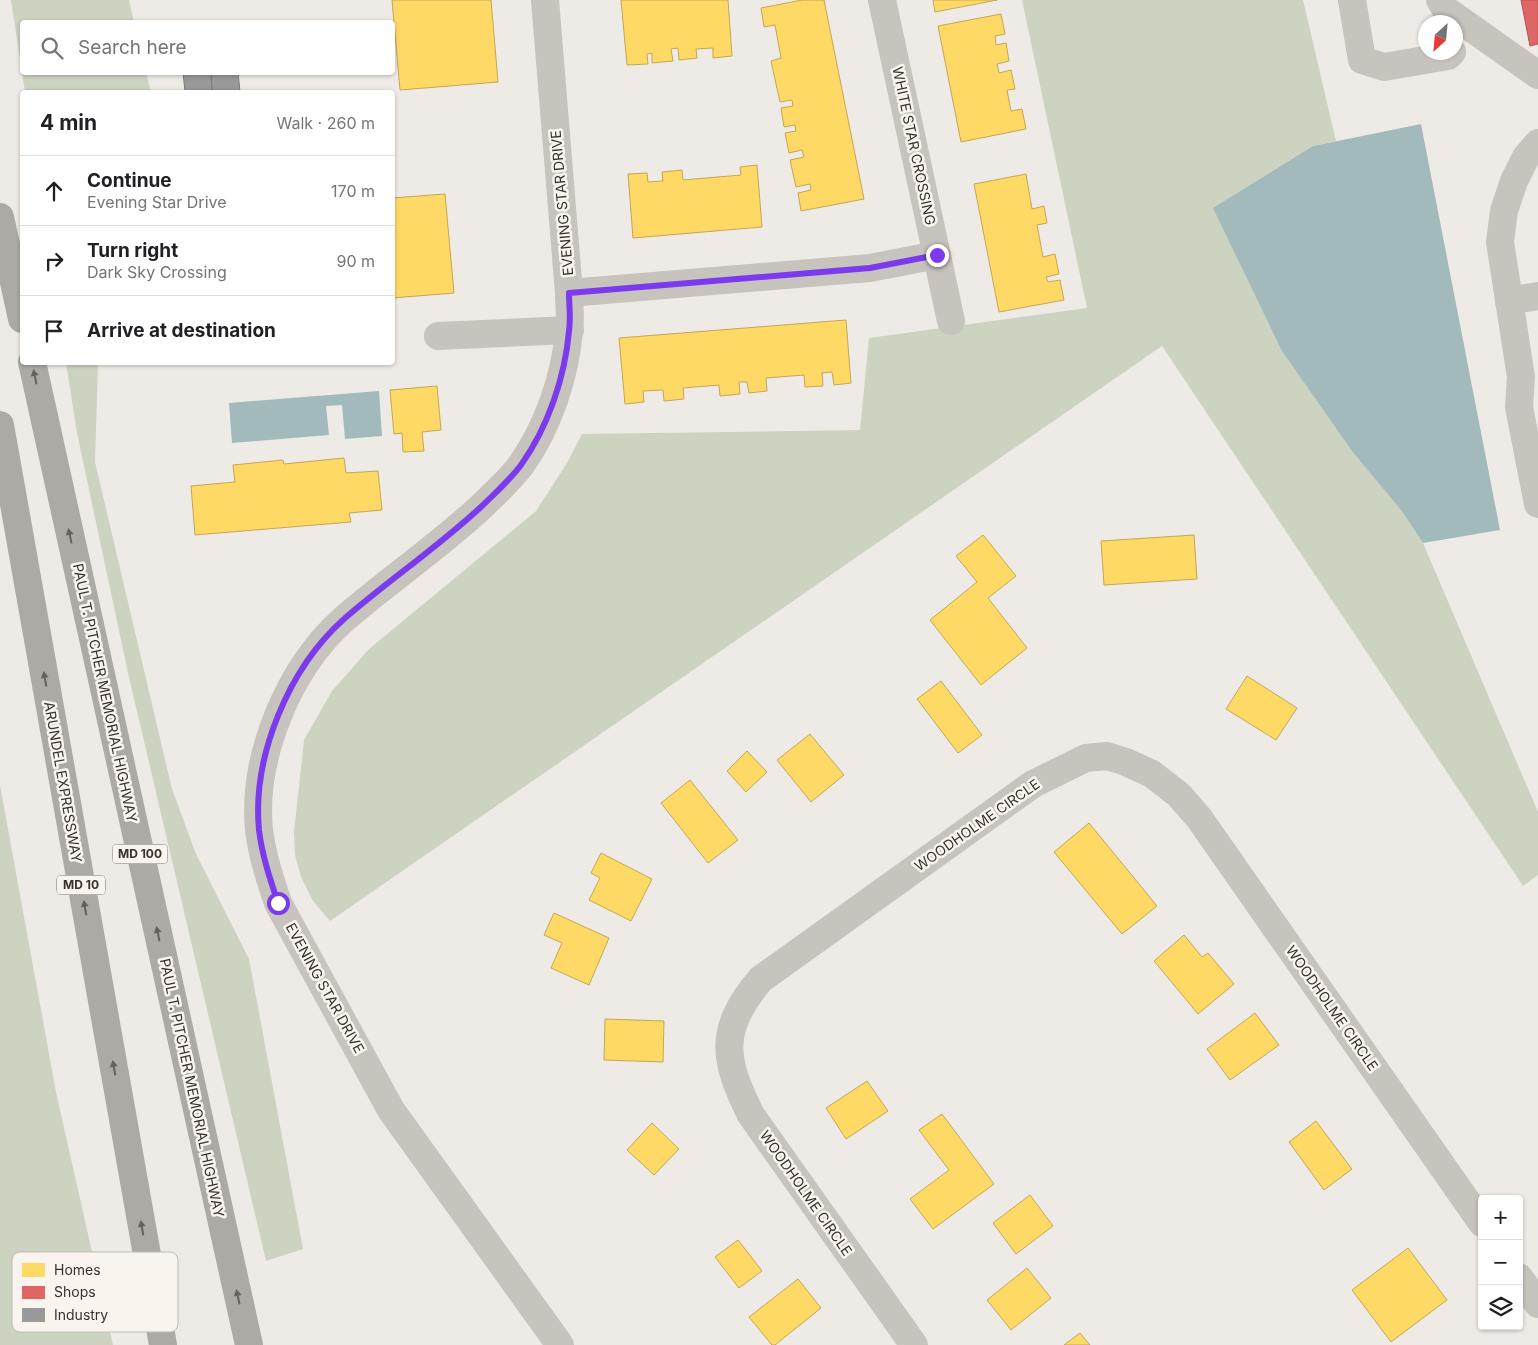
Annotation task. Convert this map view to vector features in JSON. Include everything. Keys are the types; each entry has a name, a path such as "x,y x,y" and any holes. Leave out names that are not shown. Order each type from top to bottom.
{"highway":[{"path":"0,217 20,310"},
{"name":"PAUL T. PITCHER MEMORIAL HIGHWAY","path":"33,365 249,1345"},
{"name":"ARUNDEL EXPRESSWAY","path":"0,425 147,1252"},
{"name":"ARUNDEL EXPRESSWAY","path":"161,1332 163,1345"}],"street":[{"name":"EVENING STAR DRIVE","path":"544,0 569,293 570,330 564,366 554,398 540,431 520,465 493,495 464,522 343,620 316,650 293,684 276,720 264,754 259,793 259,830 266,868 278,903 390,1110 560,1345"},
{"name":"WHITE STAR CROSSING","path":"882,0 951,321"},
{"path":"1352,0 1362,60 1384,67 1425,60"},
{"path":"1440,0 1446,10 1538,75"},
{"path":"1463,44 1477,31"},
{"path":"1538,143 1526,157 1526,183 1504,211 1500,242 1509,301 1529,376 1519,407 1538,504"},
{"path":"569,293 870,268 937,255"},
{"path":"1509,301 1538,296"},
{"path":"438,336 570,330"},
{"name":"WOODHOLME CIRCLE","path":"914,1345 751,1115 736,1085 730,1058 729,1036 736,1014 748,994 761,979 1033,784 1086,758 1107,756 1152,774 1179,795 1199,818 1478,1217"},
{"path":"1523,1283 1538,1304"}],"green space":[{"path":"11,0 129,0 134,20 20,20 20,59"},
{"path":"1022,0 1303,0 1336,141 1313,146 1401,510 1423,543 1538,812 1538,875 1523,886 1162,346 330,921 313,901 301,877 295,855 294,832 304,740 332,691 369,649 536,511 567,463 582,434 860,430 869,338 1087,308"},
{"path":"22,75 147,75 150,90 25,90"},
{"path":"66,365 98,365 95,462 172,789 196,854 249,959 303,1249 266,1261 128,673 77,433"},
{"path":"0,785 56,1092 92,1252 12,1252 12,1332 110,1332 113,1345 0,1345"}],"water":[{"path":"1421,124 1500,530 1423,543 1401,510 1352,451 1282,351 1213,208 1313,146"},
{"path":"379,391 382,436 345,439 342,405 326,406 329,435 232,443 229,403"}],"building: Homes":[{"path":"392,0 491,0 498,82 400,90"},
{"path":"621,0 728,0 732,56 713,58 713,48 696,49 697,58 679,60 678,48 671,49 673,61 652,63 652,53 647,54 648,64 627,65"},
{"path":"802,0 824,0 864,199 801,211 798,193 811,190 810,184 796,187 790,160 804,157 802,150 789,153 785,133 796,131 795,125 784,127 781,108 793,106 792,100 780,102 771,61 781,58 775,25 764,27 761,8"},
{"path":"933,0 997,0 935,12"},
{"path":"1001,14 1005,34 995,36 996,45 1006,43 1009,61 997,64 999,73 1011,70 1015,89 1007,90 1011,111 1022,109 1026,129 961,142 938,26"},
{"path":"757,165 762,227 633,238 628,174 647,173 648,182 663,181 662,172 682,170 683,180 741,175 740,167"},
{"path":"1026,174 1032,209 1044,206 1047,223 1037,225 1043,257 1055,254 1059,274 1046,277 1048,282 1060,280 1064,300 999,312 974,184"},
{"path":"445,194 454,293 395,298 395,198"},
{"path":"846,320 851,383 834,385 832,372 822,373 823,386 805,387 804,375 766,378 767,391 749,393 747,382 739,382 740,394 720,396 719,385 683,388 684,399 664,401 663,390 643,391 644,402 625,404 619,338"},
{"path":"437,386 441,430 422,432 424,451 403,452 402,433 394,434 390,390"},
{"path":"344,458 346,473 378,471 382,510 349,513 351,522 195,535 191,486 235,482 233,465 283,460 284,464"},
{"path":"983,535 1016,576 988,598 1027,648 981,685 930,620 977,582 956,556"},
{"path":"1194,535 1197,579 1104,585 1101,541"},
{"path":"1247,676 1297,708 1276,740 1226,709"},
{"path":"941,681 982,735 958,753 917,699"},
{"path":"810,734 844,775 811,802 777,760"},
{"path":"747,751 767,772 746,792 727,771"},
{"path":"690,780 738,840 708,863 661,803"},
{"path":"1089,823 1157,906 1122,934 1054,852"},
{"path":"601,853 652,879 631,921 589,900 600,878 591,873"},
{"path":"554,913 609,938 589,985 551,968 562,943 544,935"},
{"path":"1184,935 1202,957 1208,953 1234,984 1198,1014 1154,961"},
{"path":"1255,1013 1279,1045 1230,1080 1207,1049"},
{"path":"605,1019 664,1021 663,1062 604,1060"},
{"path":"867,1081 888,1111 846,1139 826,1108"},
{"path":"942,1114 994,1184 933,1229 910,1199 949,1170 919,1130"},
{"path":"1316,1121 1352,1169 1324,1190 1289,1142"},
{"path":"652,1123 679,1149 654,1175 627,1150"},
{"path":"1030,1195 1053,1226 1016,1254 993,1223"},
{"path":"738,1240 762,1271 739,1288 715,1257"},
{"path":"1408,1248 1447,1300 1391,1342 1352,1290"},
{"path":"1027,1268 1051,1298 1011,1330 987,1300"},
{"path":"798,1279 821,1308 775,1345 772,1345 749,1317"},
{"path":"1080,1333 1090,1345 1064,1345"}],"building: Shops":[{"path":"1521,0 1538,0 1538,44 1530,46"}],"building: Industry":[{"path":"183,75 211,75 212,90 185,90"},
{"path":"211,75 238,75 240,90 212,90"}],"route":[{"path":"278,903 266,868 259,830 259,793 264,754 276,720 293,684 316,650 343,620 464,522 493,495 520,465 540,431 554,398 564,366 570,330 569,293 870,268 937,255"}]}
